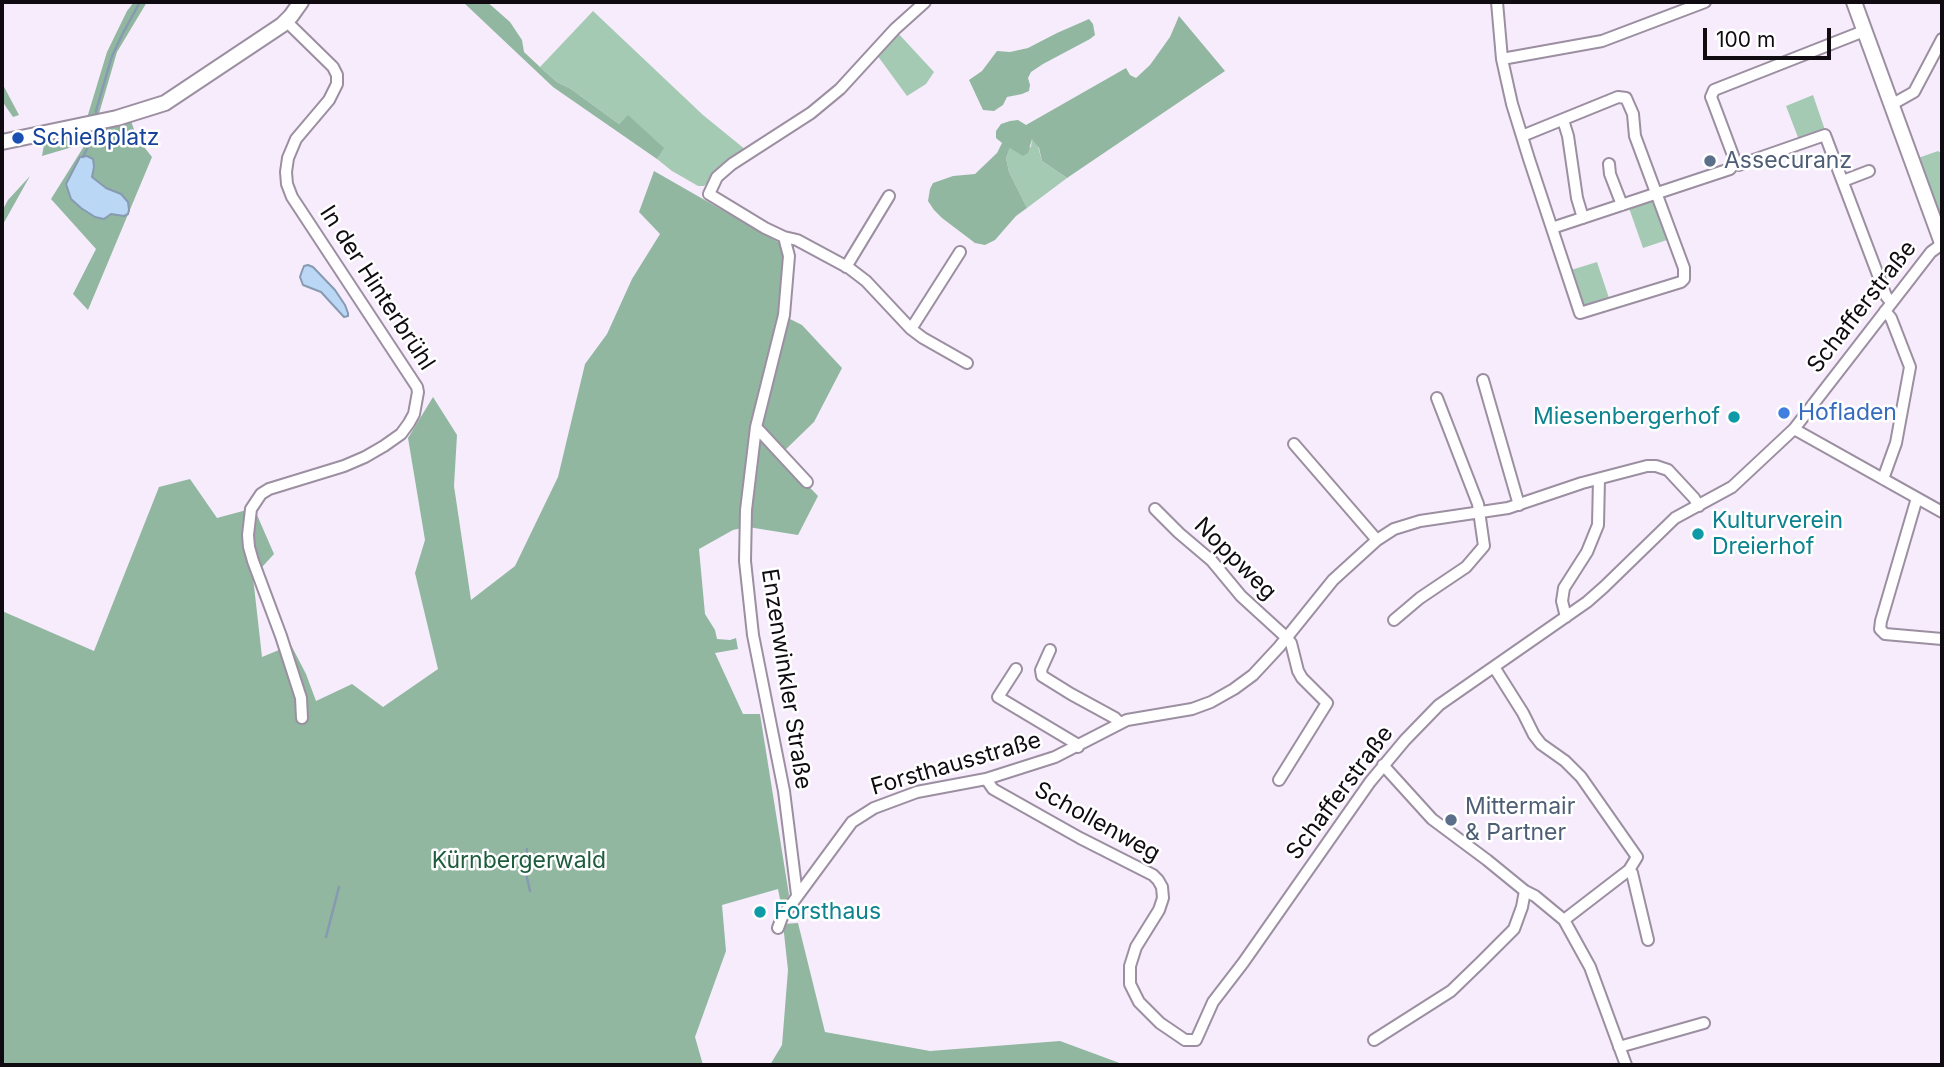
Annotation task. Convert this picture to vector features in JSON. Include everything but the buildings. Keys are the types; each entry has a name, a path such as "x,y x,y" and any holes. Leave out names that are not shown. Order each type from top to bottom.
{"street":[{"path":"2,142 154,108 172,99 286,21 301,2"},
{"path":"925,2 895,29 840,89 811,113 746,153 717,177 709,194 765,228 797,240 846,267 866,281 923,338 967,363"},
{"path":"1497,2 1502,59 1512,104 1522,136 1580,313 1684,279 1684,268 1635,136 1633,114 1626,98 1618,97 1522,136"},
{"path":"1502,59 1602,41 1705,2"},
{"path":"1854,2 1891,105 1939,223 1942,244"},
{"name":"In der Hinterbrühl","path":"286,21 333,67 337,75 337,84 329,100 296,139 288,158 287,184 292,197 418,392 414,414 409,423 401,434 384,446 344,466 270,489 261,494 251,509 248,535 253,561 301,698 302,718"},
{"path":"1552,228 1730,169 1734,164 1733,156 1713,102 1714,90 1864,31"},
{"path":"1891,105 1914,92 1942,39"},
{"path":"1563,120 1577,198 1584,218"},
{"path":"1734,164 1739,165 1825,135 1910,367 1896,443 1883,478"},
{"path":"1609,164 1622,205"},
{"path":"1843,181 1870,171"},
{"path":"846,267 889,196"},
{"name":"Enzenwinkler Straße","path":"784,237 789,256 784,315 756,427 746,510 745,561 753,635 784,791 797,895"},
{"name":"Schafferstraße","path":"1196,1040 1213,1002 1315,858 1384,765 1432,711 1566,617 1604,587 1675,518 1732,487 1794,429 1931,252 1942,244"},
{"path":"911,328 960,252"},
{"path":"1483,380 1519,505"},
{"path":"1394,620 1413,603 1466,567 1480,551 1484,540 1481,514 1474,490 1437,398"},
{"path":"756,427 807,482"},
{"path":"1794,429 1942,512"},
{"path":"1294,444 1377,540"},
{"name":"Forsthausstraße","path":"778,928 797,895 852,822 874,807 917,792 986,779 1055,757 1119,723 1192,709 1234,690 1253,675 1287,638 1333,580 1377,540 1394,529 1420,521 1481,514 1519,505 1647,466 1663,467 1674,475 1699,506"},
{"path":"1566,617 1562,601 1564,588 1587,552 1598,525 1599,479"},
{"path":"1917,498 1880,629 1885,634 1942,639"},
{"name":"Noppweg","path":"1155,509 1212,561 1241,596 1287,638"},
{"path":"1279,780 1327,703 1302,678 1291,642 1287,638"},
{"path":"1050,650 1041,670 1042,676 1115,718 1119,723"},
{"path":"1494,667 1534,735 1581,777 1637,857 1629,870 1564,920"},
{"name":"Forsthausstraße","path":"1016,669 998,697 1078,747"},
{"path":"1384,765 1432,819 1564,920 1591,967 1626,1065"},
{"name":"Schollenweg","path":"986,779 993,789 1158,880 1163,898 1159,910 1136,947 1130,967 1130,984 1139,1002 1160,1023 1185,1040 1196,1040"},
{"path":"1629,870 1632,873 1648,940"},
{"path":"1374,1040 1451,991 1471,972 1514,929 1525,891"},
{"path":"1619,1047 1704,1023"}],"green space":[{"path":"134,2 147,2 117,52 98,117 87,118 107,52"},
{"path":"463,2 487,2 510,22 522,40 524,52 557,82 619,124 628,115 664,148 657,159 553,87"},
{"path":"593,11 703,115 746,150 704,186 698,186 657,159 663,148 628,116 619,124 557,82 540,67"},
{"path":"1179,16 1225,71 1067,178 1042,161 1039,148 1032,139 1028,153 1023,156 1010,148 1006,158 1009,172 1027,208 1016,216 995,240 985,245 975,243 934,210 928,201 933,183 953,176 975,174 997,153 1002,143 996,138 996,131 1001,124 1018,120 1026,125 1126,68 1130,75 1136,78 1150,65 1170,37"},
{"path":"1089,19 1095,35 1031,72 1028,78 1029,91 1007,97 1003,105 994,111 983,110 969,80 982,71 997,51 1010,52 1028,48"},
{"path":"897,32 934,72 926,84 907,96 877,55"},
{"path":"2,83 19,115 13,117 2,101"},
{"path":"1813,95 1825,130 1799,140 1786,106"},
{"path":"131,121 137,138 152,157 88,310 73,294 96,249 51,199 86,143 42,156 45,139","holes":["81,157 94,167 92,177 106,188 121,194 124,216 111,214"]},
{"path":"1032,139 1037,143 1042,161 1067,178 1027,208 1009,172 1006,158 1010,148 1031,147"},
{"path":"1938,151 1942,154 1941,214 1918,158"},
{"name":"Kürnbergerwald","path":"654,171 785,246 780,317 750,425 742,528 733,530 699,549 705,614 717,639 736,638 738,649 715,653 743,714 760,714 789,895 782,909 778,889 722,905 726,951 695,1037 703,1065 2,1065 2,611 94,651 159,487 190,479 217,518 254,508 274,554 253,577 262,657 291,645 316,701 352,684 383,707 438,669 415,573 425,540 408,438 433,397 457,435 454,486 471,600 515,566 558,477 585,364 607,334 632,279 660,234 639,212"},
{"path":"30,176 2,226 2,211 8,200"},
{"path":"1649,201 1656,203 1670,239 1643,248 1629,208"},
{"path":"1597,262 1610,301 1585,307 1571,270"},
{"path":"786,317 802,325 842,368 814,422 782,453 758,426"},
{"path":"758,434 818,496 798,535 748,527"},
{"path":"798,923 825,1032 930,1051 1060,1041 1125,1065 770,1065 782,1045 788,970 783,924"}],"water":[{"path":"80,157 93,159 92,177 106,188 121,194 128,202 128,214 111,214 104,219 95,217 71,199 66,184"},
{"path":"308,265 335,290 345,305 348,316 344,317 321,292 303,285 300,277 304,266"}],"waterway":[{"path":"96,118 112,56 140,2"},
{"path":"83,157 95,128"},
{"path":"527,849 525,869 530,891"},
{"path":"326,937 339,887"}],"place":[{"name":"Schießplatz","path":"18,138"},
{"name":"Assecuranz","path":"1710,161"},
{"name":"Hofladen","path":"1784,413"},
{"name":"Miesenbergerhof","path":"1734,417"},
{"name":"Kulturverein Dreierhof","path":"1698,534"},
{"name":"Mittermair & Partner","path":"1451,820"},
{"name":"Forsthaus","path":"760,912"}]}
